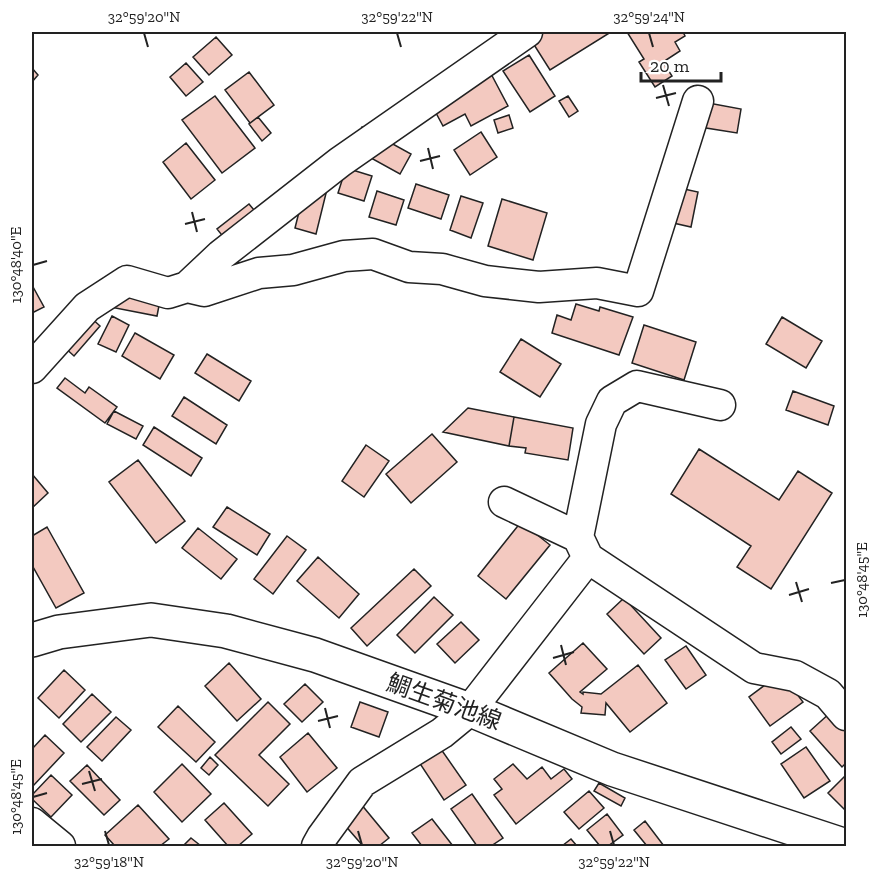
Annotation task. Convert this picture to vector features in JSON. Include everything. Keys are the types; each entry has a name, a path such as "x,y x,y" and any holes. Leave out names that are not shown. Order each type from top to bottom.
{"main road":[{"name":"鯛生菊池線","path":"32,640 59,632 151,620 226,631 315,655 470,710 612,769 846,846"}],"street":[{"path":"32,368 87,307 127,281 168,293 187,287 221,255 340,162 527,32"},
{"path":"187,287 204,291 259,273 293,270 344,256 373,254 409,267 442,269 485,281 539,287 597,283 638,291 698,101"},
{"path":"317,846 362,782 442,732 470,710 583,547 601,424 612,401 637,386 720,405"},
{"path":"504,502 583,547 754,668 795,676 828,694 846,715"},
{"path":"32,823 60,846"}],"building":[{"path":"544,32 611,32 550,70 531,40"},
{"path":"627,32 683,32 685,36 675,42 680,51 663,62 672,76 655,87 639,62 644,59"},
{"path":"216,37 232,55 209,75 193,57"},
{"path":"480,53 508,106 471,126 465,114 443,126 429,100"},
{"path":"529,55 555,96 530,112 503,71"},
{"path":"186,63 203,82 186,96 170,77"},
{"path":"32,68 38,75 32,82"},
{"path":"249,72 274,105 250,123 225,90"},
{"path":"215,96 255,148 222,173 182,120"},
{"path":"568,96 578,111 569,117 559,101"},
{"path":"703,102 741,109 737,133 700,127"},
{"path":"509,115 513,128 498,133 494,120"},
{"path":"258,117 271,133 262,141 249,124"},
{"path":"362,127 411,154 400,174 351,147"},
{"path":"481,132 497,157 470,175 454,150"},
{"path":"186,143 215,180 191,199 163,162"},
{"path":"310,168 331,173 316,234 295,228"},
{"path":"346,168 372,176 364,201 338,193"},
{"path":"416,184 449,195 441,219 408,208"},
{"path":"684,189 698,192 691,227 660,220"},
{"path":"377,191 404,200 396,225 369,217"},
{"path":"461,196 483,203 471,238 450,230"},
{"path":"502,199 547,213 533,260 488,246"},
{"path":"249,204 264,222 232,248 217,229"},
{"path":"32,285 44,307 32,313"},
{"path":"109,285 161,295 157,316 105,306"},
{"path":"576,304 599,311 600,307 633,317 619,355 552,333 557,315 571,320"},
{"path":"77,305 100,326 74,356 50,334"},
{"path":"112,316 129,325 116,352 98,344"},
{"path":"782,317 822,341 806,368 766,344"},
{"path":"644,325 696,342 684,380 632,363"},
{"path":"135,333 174,355 160,379 122,356"},
{"path":"521,339 561,364 540,397 500,372"},
{"path":"207,354 251,381 239,401 195,373"},
{"path":"65,378 85,393 89,387 117,407 105,423 57,388"},
{"path":"793,391 834,406 828,425 786,410"},
{"path":"184,397 227,425 216,444 172,416"},
{"path":"468,408 514,417 509,446 443,432"},
{"path":"114,411 143,426 136,439 107,424"},
{"path":"514,417 573,428 568,460 525,453 526,448 509,446"},
{"path":"154,427 202,458 191,476 143,445"},
{"path":"432,434 457,462 411,503 386,474"},
{"path":"366,445 389,461 364,497 342,481"},
{"path":"699,449 779,500 798,471 832,493 771,589 737,567 751,546 671,494"},
{"path":"138,460 185,521 156,543 109,482"},
{"path":"32,474 48,493 32,508"},
{"path":"227,507 270,534 257,555 213,527"},
{"path":"521,522 550,545 506,599 478,576"},
{"path":"47,527 84,593 56,608 32,565 32,536"},
{"path":"198,528 237,559 221,579 182,548"},
{"path":"287,536 306,550 273,594 254,579"},
{"path":"318,557 359,594 339,618 297,581"},
{"path":"414,569 431,586 367,646 351,628"},
{"path":"434,597 453,615 415,653 397,635"},
{"path":"624,598 661,638 644,654 607,614"},
{"path":"461,622 479,640 455,663 437,644"},
{"path":"583,643 607,669 580,692 601,694 638,665 667,703 630,732 606,703 605,715 581,713 582,707 549,673"},
{"path":"686,646 706,675 686,689 665,660"},
{"path":"229,663 261,699 237,721 205,686"},
{"path":"64,670 85,690 59,718 38,698"},
{"path":"781,673 803,702 770,726 749,697"},
{"path":"305,684 323,702 302,722 284,704"},
{"path":"92,694 111,712 81,742 63,724"},
{"path":"268,702 290,724 259,755 289,784 268,806 215,755"},
{"path":"360,702 388,712 379,737 351,727"},
{"path":"178,706 215,742 196,762 158,727"},
{"path":"831,712 846,729 846,763 842,767 810,731"},
{"path":"116,717 131,730 102,761 87,747"},
{"path":"791,727 801,739 781,754 772,742"},
{"path":"308,733 337,768 307,792 280,757"},
{"path":"45,735 64,753 33,786 32,749"},
{"path":"436,742 466,785 444,800 415,756"},
{"path":"806,747 830,781 804,798 781,764"},
{"path":"210,757 218,765 209,775 201,768"},
{"path":"182,764 211,794 182,822 154,792"},
{"path":"513,764 527,779 542,767 551,779 564,769 572,779 516,824 494,795 502,789 494,779"},
{"path":"87,765 120,800 104,815 70,781"},
{"path":"51,775 72,795 51,817 32,799 32,795"},
{"path":"846,775 846,809 845,810 828,793"},
{"path":"599,783 625,798 621,806 594,791"},
{"path":"589,791 604,808 579,829 564,812"},
{"path":"472,794 503,838 491,846 477,846 451,809"},
{"path":"356,798 389,838 379,846 363,846 336,815"},
{"path":"224,803 252,834 238,846 228,846 205,820"},
{"path":"138,805 169,839 160,846 115,846 105,835"},
{"path":"607,814 623,835 608,846 600,846 587,830"},
{"path":"432,819 453,846 422,846 412,833"},
{"path":"645,821 664,846 647,846 634,830"},
{"path":"191,838 201,846 183,846"},
{"path":"571,839 577,846 562,846"}]}
